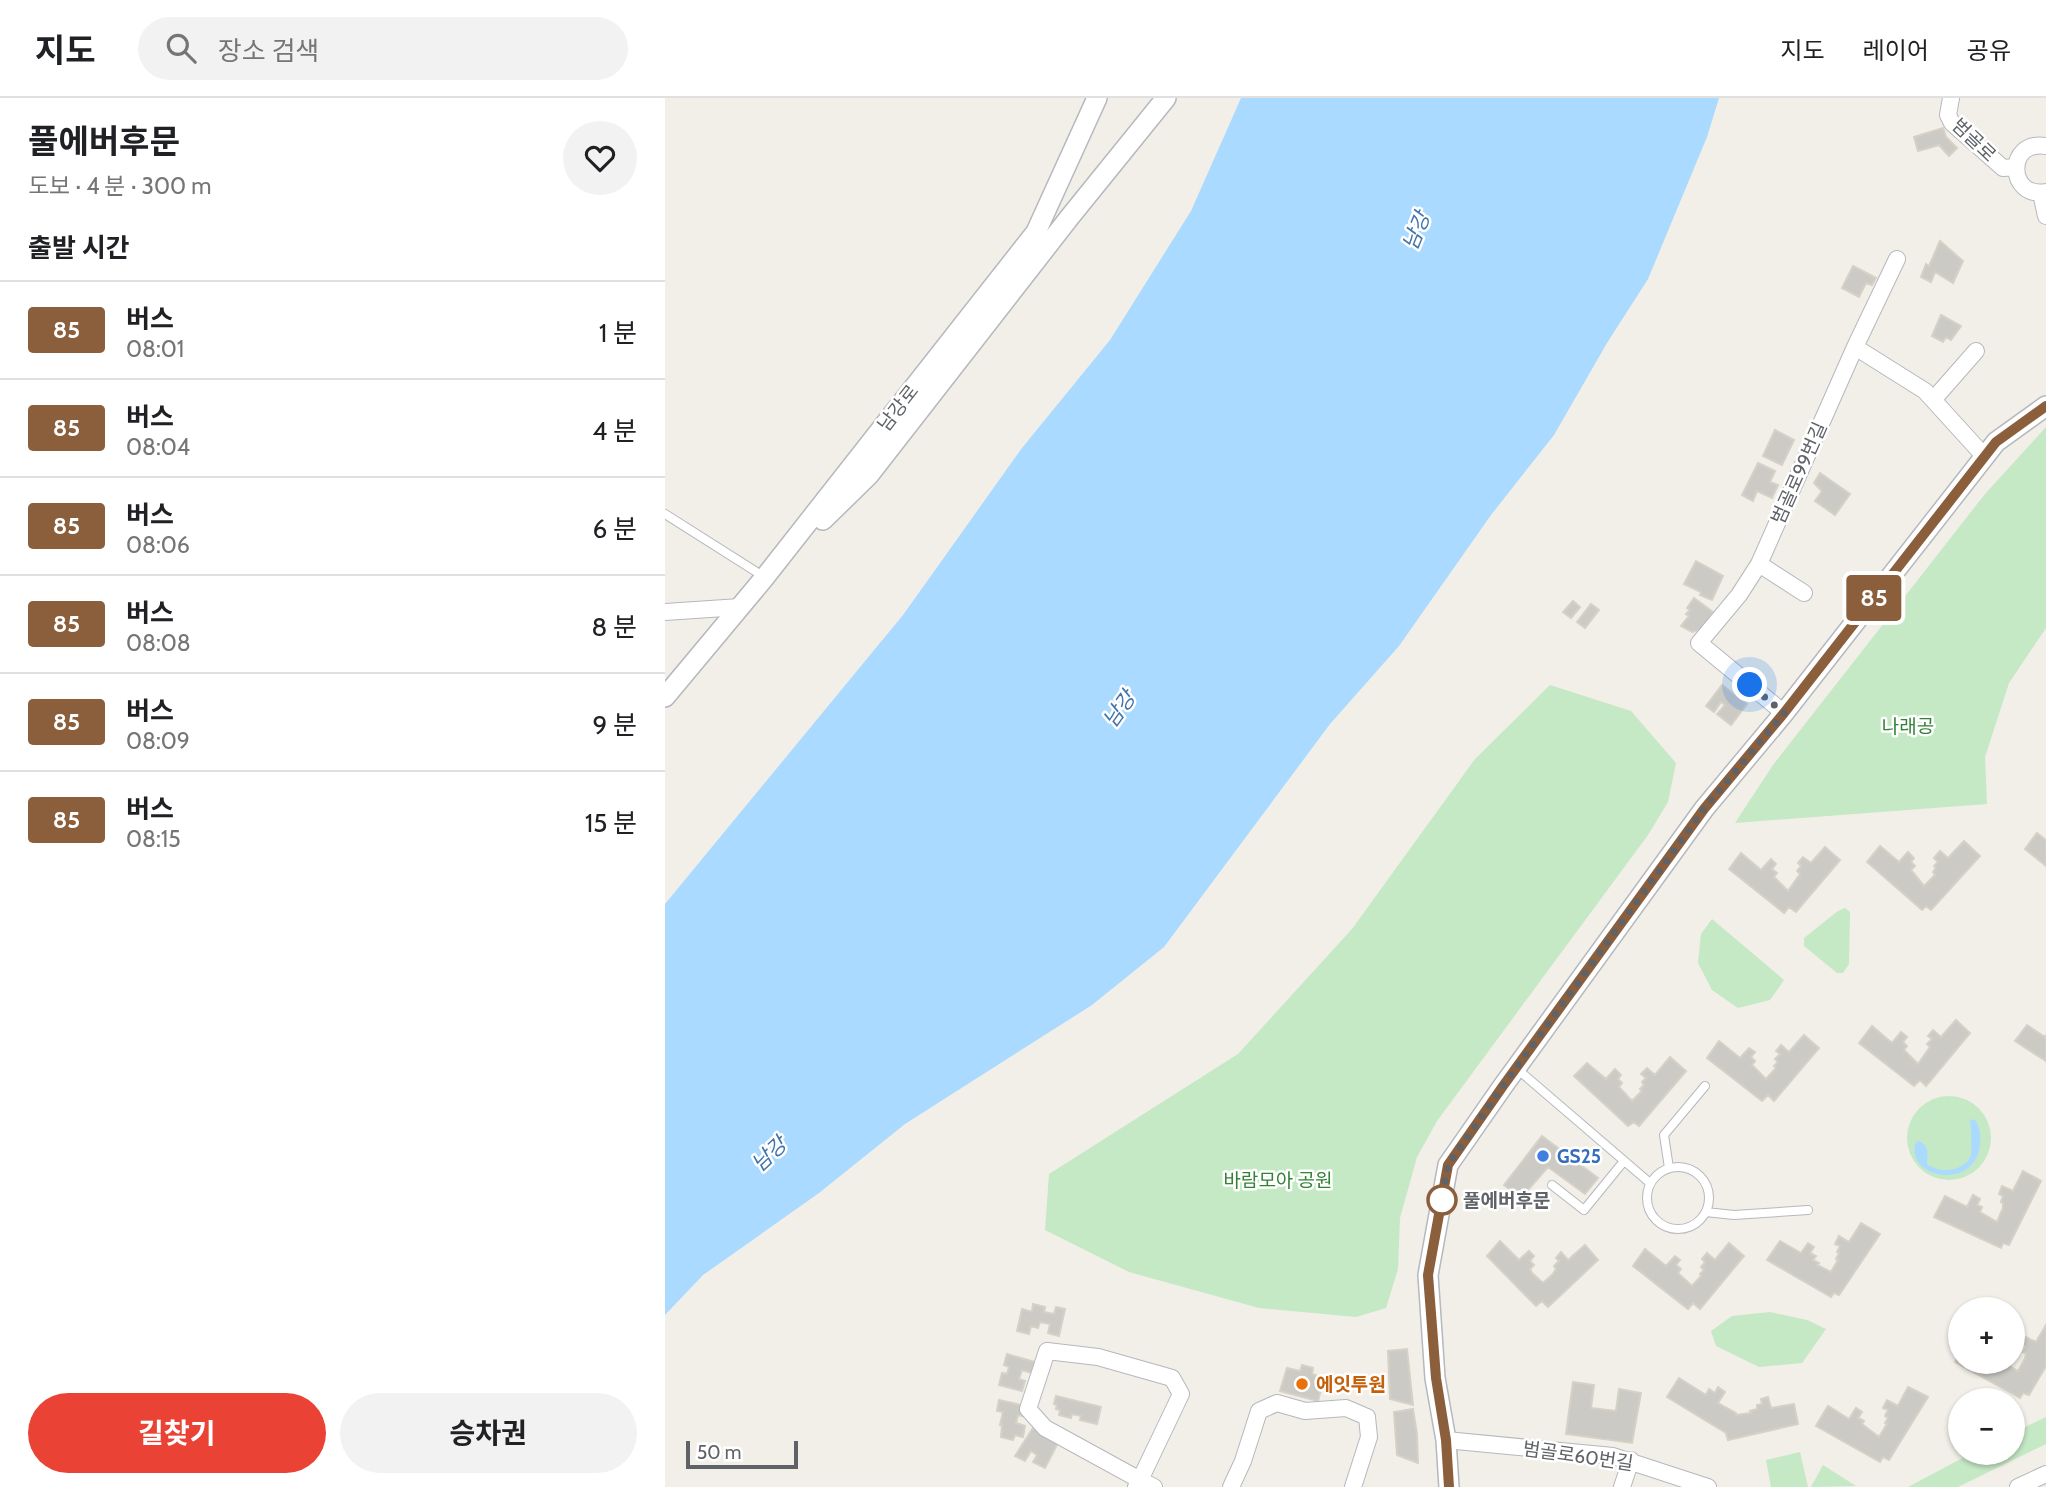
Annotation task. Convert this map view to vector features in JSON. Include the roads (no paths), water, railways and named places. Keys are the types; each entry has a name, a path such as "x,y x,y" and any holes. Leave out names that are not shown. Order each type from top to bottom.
{"street":[{"name":"남강로","path":"665,697 765,577 1036,232 1097,98"},
{"path":"765,577 869,475 1166,98"},
{"name":"범골로","path":"1951,98 1948,115 1952,123 2003,168 2016,167"},
{"name":"범골로","path":"2046,146 2027,149 2017,160 2016,167 2019,183 2033,192 2043,192 2046,216"},
{"name":"범골로99번길","path":"1784,713 1699,643 1739,595 1759,564 1897,258"},
{"path":"1855,347 1925,391 1985,457"},
{"path":"1933,400 1976,351"},
{"path":"1449,1487 1446,1440 1436,1378 1428,1275 1448,1165 1704,809 1784,713 1996,442 2046,406"},
{"path":"1759,564 1804,593"},
{"path":"665,612 740,607"},
{"path":"1047,1351 1098,1357 1171,1378 1181,1394 1143,1485 1045,1428 1027,1409 1047,1351"},
{"path":"1231,1487 1243,1461 1259,1411 1277,1403 1305,1411 1346,1408 1367,1417 1369,1437 1353,1487"},
{"name":"범골로60번길","path":"1446,1440 1630,1460 1708,1487"},
{"path":"1622,1487 1630,1460"}],"lane":[{"path":"665,514 765,577"},
{"path":"1516,1068 1650,1183"},
{"path":"1669,1168 1664,1135 1705,1086"},
{"path":"1552,1185 1584,1210 1624,1161"},
{"path":"1679,1166 1698,1174 1709,1192 1706,1212 1700,1220 1683,1229 1663,1226 1650,1212 1647,1193 1650,1183 1654,1177 1669,1168 1679,1166"},
{"path":"1706,1212 1734,1215 1808,1210"}],"water":[{"name":"남강","path":"1241,98 1719,98 1707,137 1648,279 1554,435 1491,515 1399,646 1330,724 1164,947 1092,1005 905,1124 819,1193 703,1275 665,1315 665,904 903,615 1022,448 1110,340 1191,211"},
{"path":"1974,1119 1980,1131 1980,1145 1975,1160 1966,1170 1941,1175 1920,1164 1915,1154 1916,1142 1919,1141 1927,1148 1927,1164 1932,1167 1951,1170 1968,1161 1971,1155 1970,1121"}],"place":[{"name":"GS25","path":"1543,1156"},
{"name":"풀에버후문","path":"1442,1200"},
{"name":"에잇투원","path":"1302,1384"}],"park label":[{"name":"나래공","path":"1908,726"},
{"name":"바람모아 공원","path":"1278,1180"}]}
